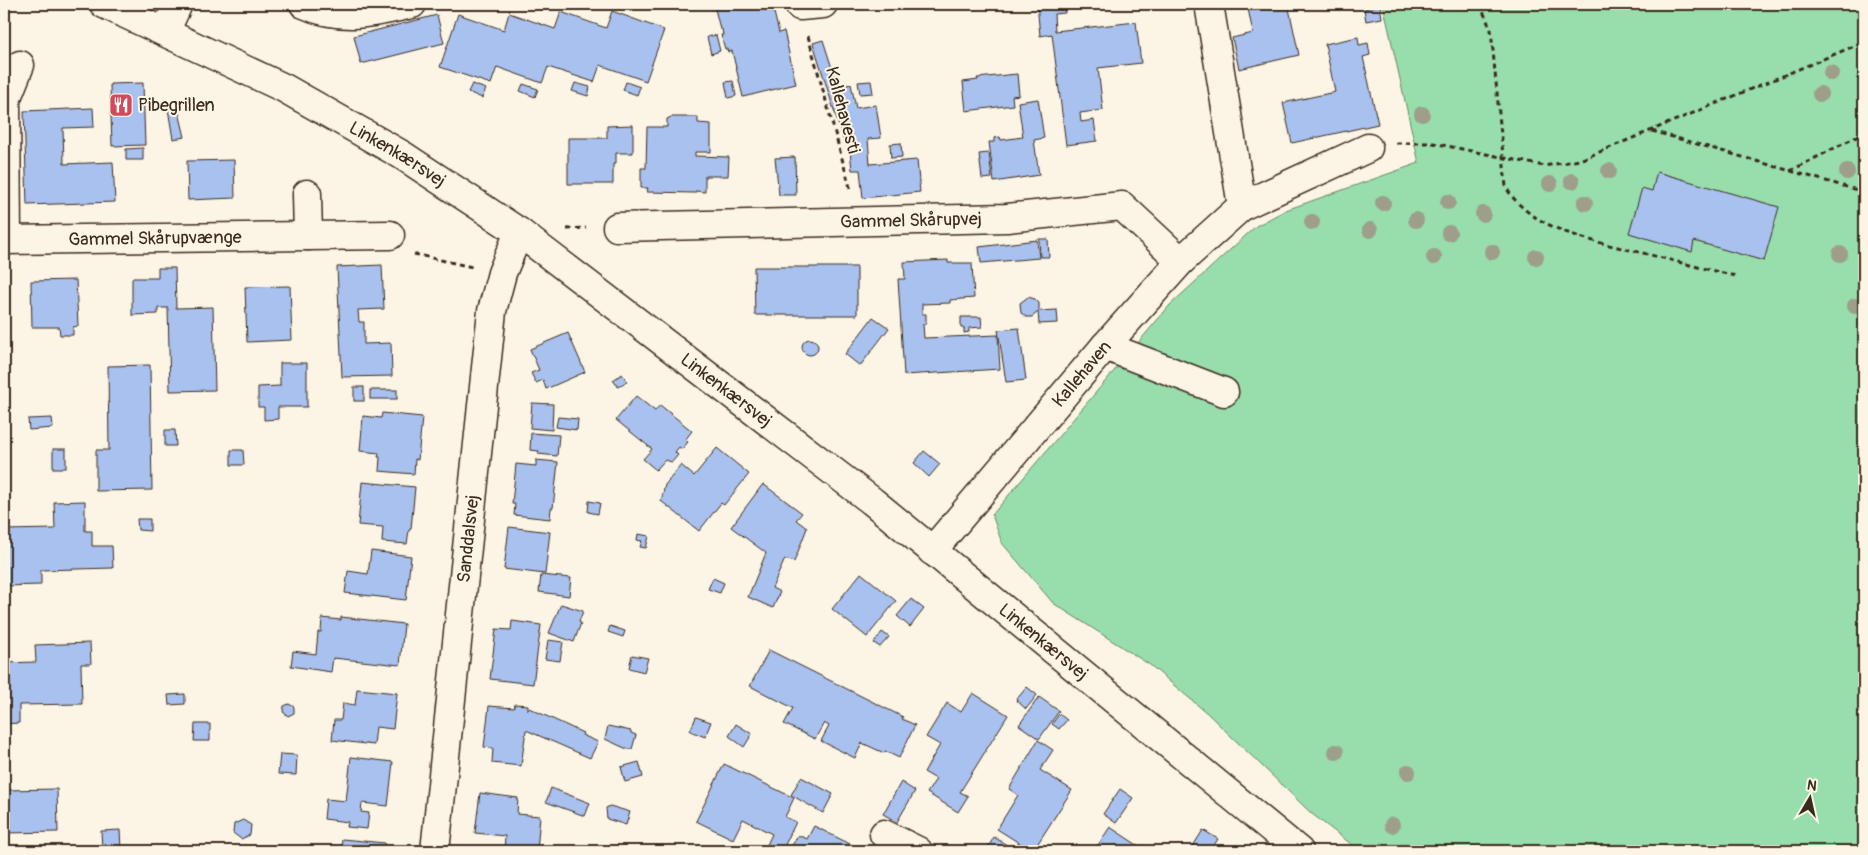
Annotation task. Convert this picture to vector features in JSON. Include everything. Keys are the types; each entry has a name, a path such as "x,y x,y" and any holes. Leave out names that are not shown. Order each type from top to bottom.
{"street":[{"name":"Linkenkærsvej","path":"104,4 284,88 402,155 519,232 872,501 1299,851"},
{"path":"164,32 178,4"},
{"path":"304,4 312,8 346,15 378,12 412,4"},
{"path":"1209,4 1242,206"},
{"path":"6,240 6,100 20,65"},
{"name":"Kallehaven","path":"932,551 1104,346 1181,261 1242,206 1368,148"},
{"path":"307,194 308,236"},
{"name":"Gammel Skårupvej","path":"617,227 859,223 1007,218 1122,206 1181,261"},
{"name":"Sanddalsvej","path":"435,851 492,311 502,273 519,232"},
{"name":"Gammel Skårupvænge","path":"6,240 390,235"},
{"path":"1104,346 1224,392"},
{"path":"884,834 918,851"}],"path":[{"path":"1480,4 1491,30 1506,187 1513,200 1531,214 1572,236 1736,276"},
{"name":"Kallehavesti","path":"812,5 859,223"},
{"path":"1368,148 1394,142 1433,143 1544,166 1580,160 1864,42"},
{"path":"1651,131 1864,192"},
{"path":"1789,171 1864,133"},
{"path":"390,235 408,253 502,273"}],"green space":[{"path":"1383,4 1864,4 1864,851 1360,851 1312,814 1207,713 1150,665 1053,603 1002,543 992,515 1170,305 1256,226 1286,210 1419,163"}],"building":[{"path":"693,4 702,4 703,6 694,8"},
{"path":"710,4 772,4 779,33 784,31 796,84 743,97 732,51 728,52 725,49 721,35 723,35 722,29 720,29 714,5 711,6"},
{"path":"1037,4 1064,4 1065,13 1054,14 1055,31 1136,22 1141,63 1098,68 1103,110 1080,113 1081,122 1094,120 1097,141 1066,145 1052,34 1040,36"},
{"path":"1086,4 1103,4 1103,5 1086,6"},
{"path":"1247,4 1288,4 1299,55 1239,69 1232,38 1253,33"},
{"path":"1380,5 1382,18 1366,21 1364,9"},
{"path":"612,11 664,30 646,81 600,65 594,82 548,67 542,83 497,67 491,84 440,67 458,14 504,30 509,13 555,29 561,12 606,28"},
{"path":"437,15 444,43 361,64 354,36"},
{"path":"716,35 720,51 711,54 707,37"},
{"path":"1358,37 1359,45 1368,43 1370,55 1363,57 1378,124 1292,143 1283,103 1335,92 1325,44"},
{"path":"823,40 838,87 851,84 856,108 876,105 881,138 868,139 870,164 917,160 920,192 863,198 860,170 852,170 849,141 844,142 813,43"},
{"path":"1017,74 1019,95 1012,96 1013,105 966,111 963,82 978,80 977,78"},
{"path":"733,81 736,96 728,98 725,82"},
{"path":"871,81 873,93 860,94 858,82"},
{"path":"626,82 640,87 637,95 623,90"},
{"path":"143,83 145,145 112,146 110,84"},
{"path":"575,83 590,87 588,96 572,91"},
{"path":"472,84 486,89 482,98 468,92"},
{"path":"523,84 538,89 535,97 520,91"},
{"path":"1038,99 1044,138 1034,140 1039,175 994,182 989,142 994,142 994,138 1000,137 1001,140 1023,137 1018,102"},
{"path":"93,108 94,127 63,128 64,164 113,162 115,202 27,205 24,111"},
{"path":"178,108 185,137 173,139 168,109"},
{"path":"671,117 698,117 698,123 711,124 711,152 695,152 695,156 729,157 728,176 705,176 705,192 647,192 648,188 641,188 641,168 646,168 647,127 667,127 667,119"},
{"path":"633,125 633,153 616,153 616,164 613,164 613,184 568,184 568,138 607,138 607,126"},
{"path":"901,143 902,157 891,158 890,144"},
{"path":"143,148 143,160 126,160 126,149"},
{"path":"989,153 992,178 982,179 979,154"},
{"path":"795,157 796,195 779,195 775,158"},
{"path":"234,160 235,198 188,200 187,161"},
{"path":"1657,172 1779,207 1764,261 1694,241 1692,252 1629,233 1642,188 1652,191"},
{"path":"1039,239 1048,239 1049,257 1040,257"},
{"path":"1037,240 1039,258 981,263 979,247"},
{"path":"948,260 948,263 972,263 974,298 950,300 950,303 922,304 922,314 926,314 926,324 923,324 924,338 998,335 1000,369 904,375 898,279 905,279 904,262"},
{"path":"382,265 384,309 358,310 359,322 364,322 364,344 391,343 392,376 342,377 337,267"},
{"path":"754,267 857,267 857,315 755,315"},
{"path":"158,268 175,268 176,308 213,307 215,390 170,391 168,308 158,308 158,314 132,315 132,278 158,278"},
{"path":"76,280 78,326 73,327 73,335 60,335 59,327 32,327 31,281"},
{"path":"290,286 292,340 247,342 245,287"},
{"path":"1028,297 1035,299 1039,303 1039,311 1057,310 1058,323 1039,324 1038,312 1032,317 1026,317 1021,313 1020,303"},
{"path":"873,317 889,328 860,366 845,354"},
{"path":"961,317 981,317 982,327 969,328 969,332 964,333 964,328 961,328"},
{"path":"1019,328 1026,380 1006,382 998,330"},
{"path":"568,333 585,372 546,389 543,380 536,383 531,373 539,370 530,349"},
{"path":"810,339 818,347 810,355 802,347"},
{"path":"280,363 307,363 307,407 278,407 278,419 264,420 264,407 258,407 258,387 280,386"},
{"path":"150,365 152,490 96,491 96,450 109,450 108,366"},
{"path":"622,374 627,381 618,387 613,380"},
{"path":"354,387 364,387 364,401 354,401"},
{"path":"370,390 397,390 397,399 370,399"},
{"path":"636,396 655,411 660,405 692,431 685,440 688,442 682,449 679,447 675,452 678,455 672,462 665,460 656,470 643,459 652,449 616,420"},
{"path":"532,403 553,404 552,430 530,428"},
{"path":"382,413 422,417 418,460 415,459 414,474 379,471 379,453 360,451 363,416 381,418"},
{"path":"558,417 578,419 577,430 556,427"},
{"path":"52,418 53,428 29,430 28,419"},
{"path":"165,430 175,430 176,446 165,446"},
{"path":"531,433 559,435 557,456 538,454 539,451 530,450"},
{"path":"717,448 749,474 724,505 721,503 699,531 661,501 665,485 681,465 694,476"},
{"path":"53,449 66,449 66,468 53,468"},
{"path":"231,450 243,450 244,465 231,465"},
{"path":"924,451 940,464 929,477 914,463"},
{"path":"536,460 558,462 550,519 514,515 515,504 512,504 516,464 536,466"},
{"path":"362,482 415,487 411,529 409,530 407,544 382,542 383,527 358,525"},
{"path":"763,484 802,513 796,520 807,528 794,562 785,559 772,588 780,592 773,608 748,597 766,553 731,527"},
{"path":"85,501 85,531 92,531 92,546 112,546 113,568 41,570 41,585 4,586 4,530 55,529 54,502"},
{"path":"589,501 600,503 598,514 588,512"},
{"path":"137,519 150,519 150,531 138,530"},
{"path":"509,527 550,532 545,574 504,569"},
{"path":"638,534 649,536 646,548 640,547 642,541 637,540"},
{"path":"371,551 411,556 406,600 345,593 348,571 368,574"},
{"path":"861,573 896,601 867,637 832,609"},
{"path":"541,575 571,578 569,596 539,592"},
{"path":"713,578 724,583 720,593 708,589"},
{"path":"911,599 924,609 910,627 897,616"},
{"path":"561,604 583,611 574,642 549,633"},
{"path":"341,617 404,624 400,665 333,658 331,672 291,666 293,651 316,654 318,632 321,632 322,618 341,620"},
{"path":"512,621 541,625 533,684 490,679 496,629 511,630"},
{"path":"610,626 625,631 623,637 608,632"},
{"path":"882,632 889,637 880,647 874,643"},
{"path":"548,640 563,642 560,661 545,659"},
{"path":"90,643 91,664 81,664 82,704 19,705 19,723 4,724 4,663 36,662 35,645"},
{"path":"769,650 903,717 902,719 915,725 899,758 862,743 855,758 821,741 829,726 824,723 815,739 784,724 793,708 750,686"},
{"path":"632,655 648,658 644,672 629,668"},
{"path":"1027,687 1037,695 1026,709 1016,700"},
{"path":"357,689 397,693 393,729 376,727 374,745 332,740 334,720 341,720 343,703 355,705"},
{"path":"973,693 1008,715 960,792 968,796 958,812 927,793 936,779 924,772 940,745 926,737 947,703 961,712"},
{"path":"185,694 185,704 169,705 168,695"},
{"path":"1039,697 1059,711 1039,739 1019,725"},
{"path":"289,704 294,707 294,713 288,716 283,712 284,706"},
{"path":"515,704 528,705 528,710 529,708 598,742 590,758 526,730 521,766 492,763 493,748 484,747 489,706 514,708"},
{"path":"1059,714 1067,720 1059,729 1052,724"},
{"path":"696,717 711,722 705,737 690,731"},
{"path":"195,724 210,724 210,741 194,741"},
{"path":"736,724 752,734 744,747 729,736"},
{"path":"608,726 631,731 631,733 636,735 632,749 627,749 605,739"},
{"path":"1038,740 1053,750 1040,770 1072,790 1032,851 997,829 1018,795 1009,789"},
{"path":"280,754 297,755 296,775 278,774"},
{"path":"351,757 393,762 388,806 362,803 361,812 369,813 367,829 347,827 348,822 324,819 326,799 346,801"},
{"path":"639,762 643,777 625,782 621,767"},
{"path":"724,764 794,798 785,817 796,822 782,851 767,851 765,849 772,834 743,819 733,839 696,821"},
{"path":"801,777 833,794 823,813 791,795"},
{"path":"901,782 915,791 897,822 883,814"},
{"path":"551,788 590,803 585,816 546,802"},
{"path":"57,789 58,832 4,833 4,790"},
{"path":"1120,789 1133,798 1116,823 1103,814"},
{"path":"480,793 518,798 517,814 540,816 537,851 504,851 505,836 475,833"},
{"path":"610,806 630,812 626,825 607,819 606,808"},
{"path":"243,820 251,825 250,835 241,839 233,833 234,824"},
{"path":"814,826 864,851 789,851 798,835 807,839"},
{"path":"1110,827 1145,850 1094,851"},
{"path":"120,830 121,849 102,849 101,831"},
{"path":"1203,830 1218,839 1210,851 1190,851"},
{"path":"994,837 1010,847 1008,851 986,851"},
{"path":"342,839 385,843 384,851 341,851"}],"place":[{"name":"Pibegrillen","path":"121,105"}]}
